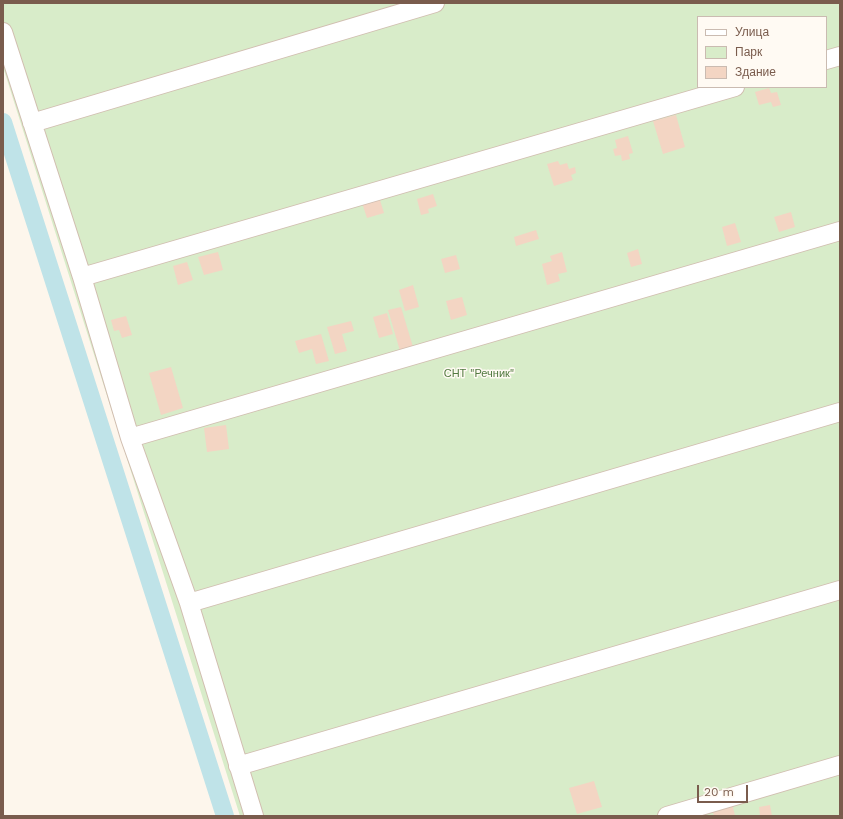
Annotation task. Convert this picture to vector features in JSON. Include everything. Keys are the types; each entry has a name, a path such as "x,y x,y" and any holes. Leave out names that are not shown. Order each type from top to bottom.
{"street":[{"path":"32,123 435,3"},
{"path":"3,32 82,277 130,438 189,603 254,816"},
{"path":"827,60 840,56"},
{"path":"82,277 732,88"},
{"path":"130,438 840,231"},
{"path":"189,603 840,412"},
{"path":"238,766 840,590"},
{"path":"667,816 840,765"}],"green space":[{"name":"СНТ \"Речник\"","path":"3,3 840,3 840,816 240,816 3,67"}],"building":[{"path":"769,88 771,93 777,92 781,105 773,107 771,102 759,105 755,92"},
{"path":"676,115 685,147 663,154 653,121"},
{"path":"628,136 633,153 629,154 630,159 622,161 621,155 615,156 613,149 617,148 615,140"},
{"path":"558,161 560,165 567,163 569,169 575,167 576,173 571,175 573,180 554,186 547,164"},
{"path":"433,194 437,206 428,209 429,213 421,215 417,199"},
{"path":"379,197 384,213 367,218 362,203"},
{"path":"791,212 795,227 779,232 774,217"},
{"path":"735,223 741,242 727,246 722,227"},
{"path":"536,230 539,239 516,246 514,237"},
{"path":"638,249 642,264 631,267 627,253"},
{"path":"218,252 223,270 204,275 198,257"},
{"path":"562,252 567,272 558,274 560,281 547,285 542,264 552,261 550,256"},
{"path":"456,255 460,269 445,273 441,259"},
{"path":"187,262 193,280 178,285 173,266"},
{"path":"413,285 419,307 405,311 399,290"},
{"path":"462,297 467,315 451,320 446,301"},
{"path":"401,307 413,347 400,351 388,310"},
{"path":"387,313 393,334 379,338 373,317"},
{"path":"126,316 132,335 122,338 119,330 114,331 111,320"},
{"path":"351,321 354,331 342,334 347,351 335,354 327,327"},
{"path":"321,334 329,361 316,364 312,349 299,353 295,341"},
{"path":"171,367 183,408 161,415 149,373"},
{"path":"226,425 229,449 207,452 204,428"},
{"path":"594,781 602,807 577,814 569,788"},
{"path":"732,803 735,816 714,816 712,809"},
{"path":"770,805 772,816 760,816 759,807"}],"waterway":[{"path":"3,122 225,816"}]}
